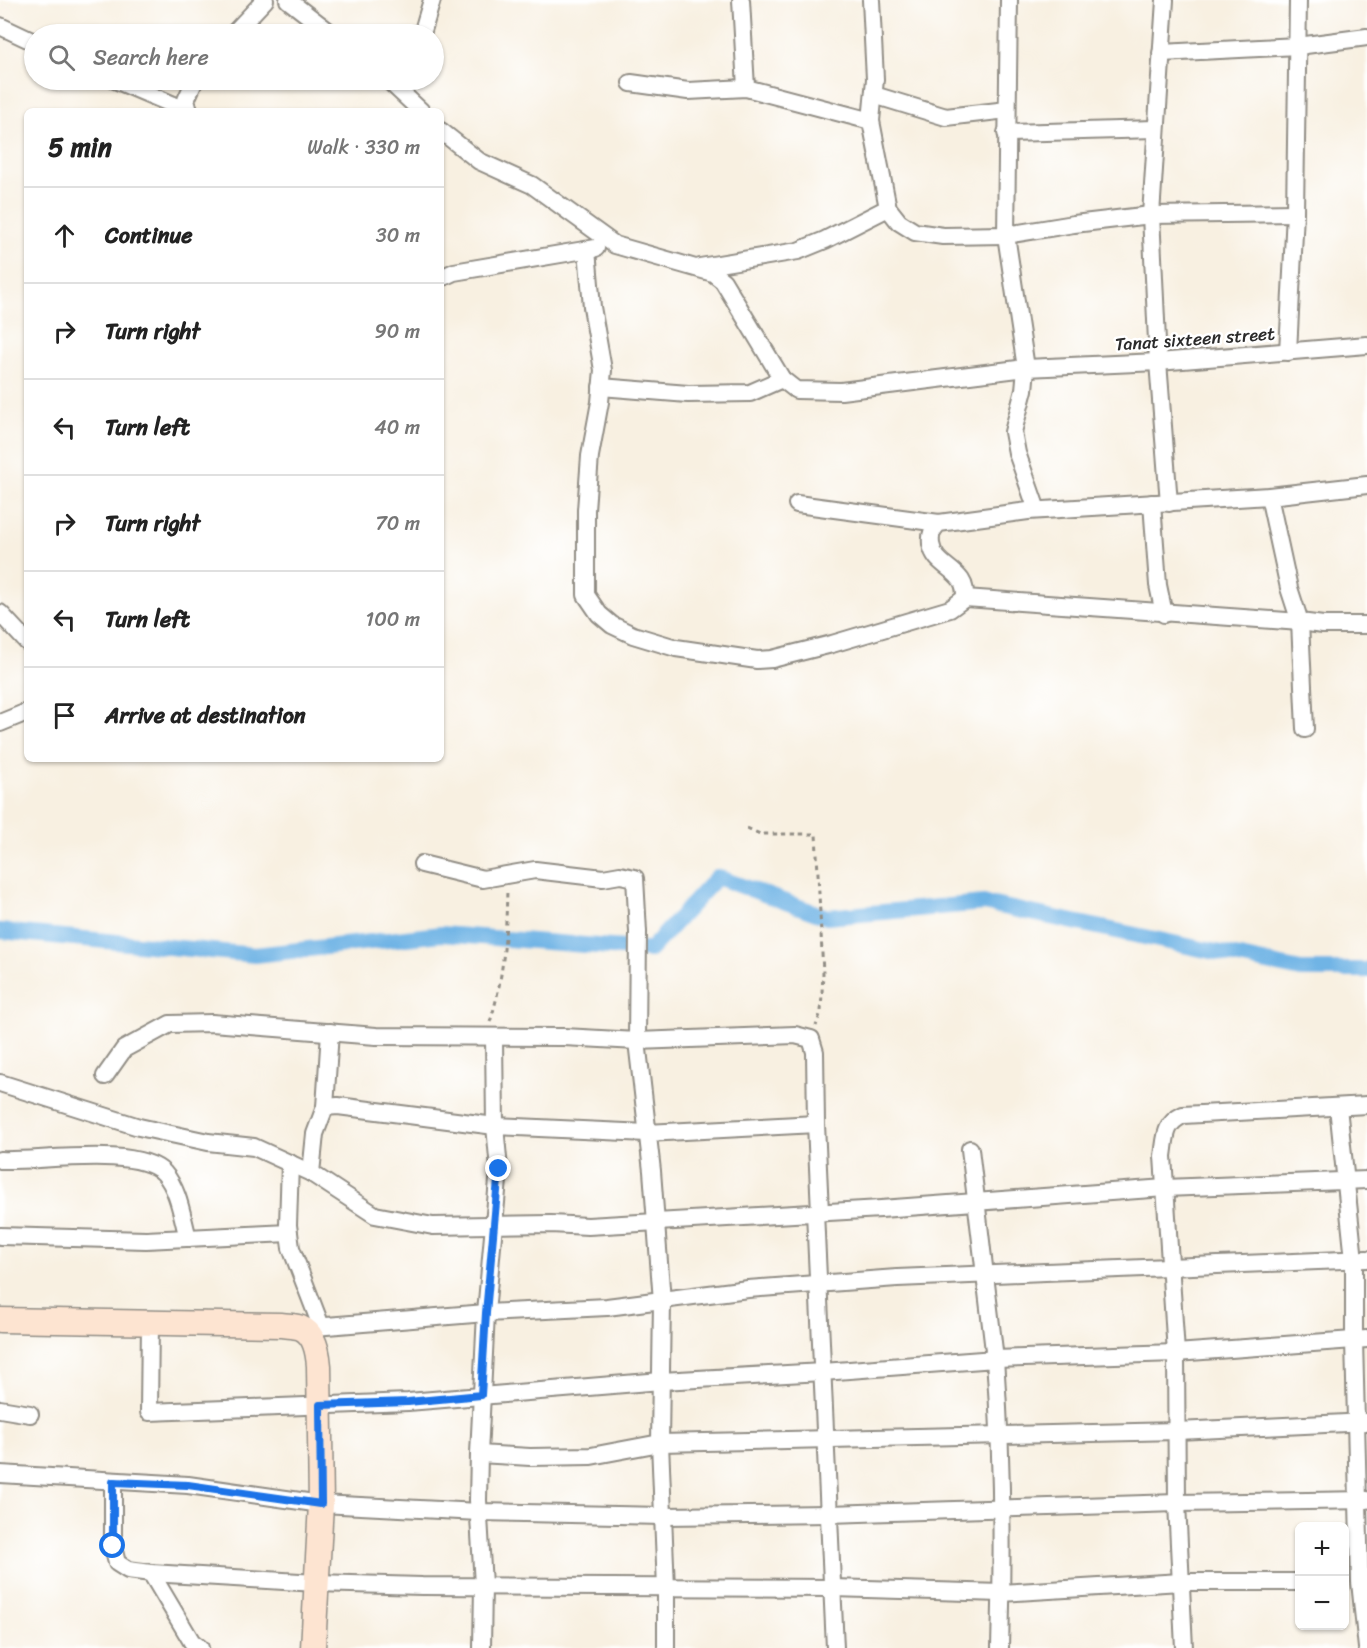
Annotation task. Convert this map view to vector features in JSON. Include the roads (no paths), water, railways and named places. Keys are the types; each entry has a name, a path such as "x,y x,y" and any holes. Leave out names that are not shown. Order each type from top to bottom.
{"street":[{"path":"242,24 265,0"},
{"path":"288,0 319,24"},
{"path":"425,24 432,0"},
{"path":"741,0 746,88"},
{"path":"870,0 875,79 871,121 888,208 899,222 915,232 943,236 1006,235 1151,215 1295,213"},
{"path":"1009,0 1006,235 1026,369 1024,390 1013,432 1017,453 1037,510"},
{"path":"1164,614 1158,585 1161,503 1158,362 1151,215 1165,0"},
{"path":"1288,352 1295,213 1298,0"},
{"path":"0,26 24,37"},
{"path":"1161,53 1298,46 1367,37"},
{"path":"632,83 688,91 746,88 871,121"},
{"path":"139,90 181,108"},
{"path":"187,108 186,100 190,90"},
{"path":"408,90 419,108"},
{"path":"874,95 946,117 1007,110"},
{"path":"1006,133 1156,129"},
{"path":"444,133 479,162 532,185 615,245 713,273 723,281 782,379 750,393 688,394 601,387"},
{"path":"696,268 798,251 888,208"},
{"path":"444,277 454,272 615,245"},
{"path":"587,250 592,307 603,370 590,456 586,510 586,595 599,614 612,625 676,648 757,660 772,659 832,644 935,614 950,609 965,598 1323,625 1367,625"},
{"name":"Tanat sixteen street","path":"782,379 796,390 841,391 1026,369 1158,362 1367,345"},
{"path":"797,504 939,523 1037,510 1269,496 1367,485"},
{"path":"1269,496 1289,588 1300,622 1305,729"},
{"path":"939,523 932,530 930,537 932,553 960,579 965,589 965,598"},
{"path":"0,613 24,639"},
{"path":"0,723 24,713"},
{"path":"422,864 483,879 535,870 603,878 620,875 635,878 639,981 637,1041 662,1301 660,1443 666,1648"},
{"path":"105,1076 124,1050 170,1024 212,1023 376,1036 564,1037 637,1041 795,1035 811,1039 815,1052 819,1284 834,1648"},
{"path":"311,1173 315,1134 325,1107 330,1032"},
{"path":"482,1648 483,1585 478,1512 481,1395 499,1169 490,1037"},
{"path":"0,1083 139,1127 208,1142 254,1148 311,1173 375,1215 433,1226 551,1224 588,1226 1165,1188 1367,1180"},
{"path":"1184,1648 1177,1503 1176,1353 1172,1268 1162,1156 1167,1131 1172,1120 1183,1115 1367,1104"},
{"path":"325,1107 338,1106 495,1126 647,1133 816,1124"},
{"path":"1338,1107 1347,1181 1361,1260 1362,1500 1357,1582 1367,1648"},
{"path":"970,1149 995,1359 1000,1435 1002,1593 1000,1648"},
{"path":"0,1160 122,1158 154,1165 164,1174 175,1191 188,1238"},
{"path":"290,1163 289,1233 291,1248 317,1351 321,1504 316,1583 319,1647"},
{"path":"0,1236 146,1240 289,1233"},
{"path":"0,1320 312,1327 486,1313 607,1307 748,1289 897,1278 1361,1260"},
{"path":"150,1322 149,1412 408,1402 661,1381 995,1359 1176,1353 1360,1339"},
{"path":"0,1409 30,1414"},
{"path":"479,1454 530,1457 591,1455 660,1443 1177,1431 1361,1422"},
{"path":"0,1474 188,1485 321,1504 478,1512 663,1516 1362,1500"},
{"path":"113,1482 113,1546 117,1563 128,1570 151,1573 316,1583 422,1586 833,1588 1002,1593 1181,1582 1295,1582"},
{"path":"151,1573 192,1642 200,1648"}],"waterway":[{"path":"0,931 255,955 441,934 650,950 717,877 827,917 984,903 1301,970 1367,970"}]}
